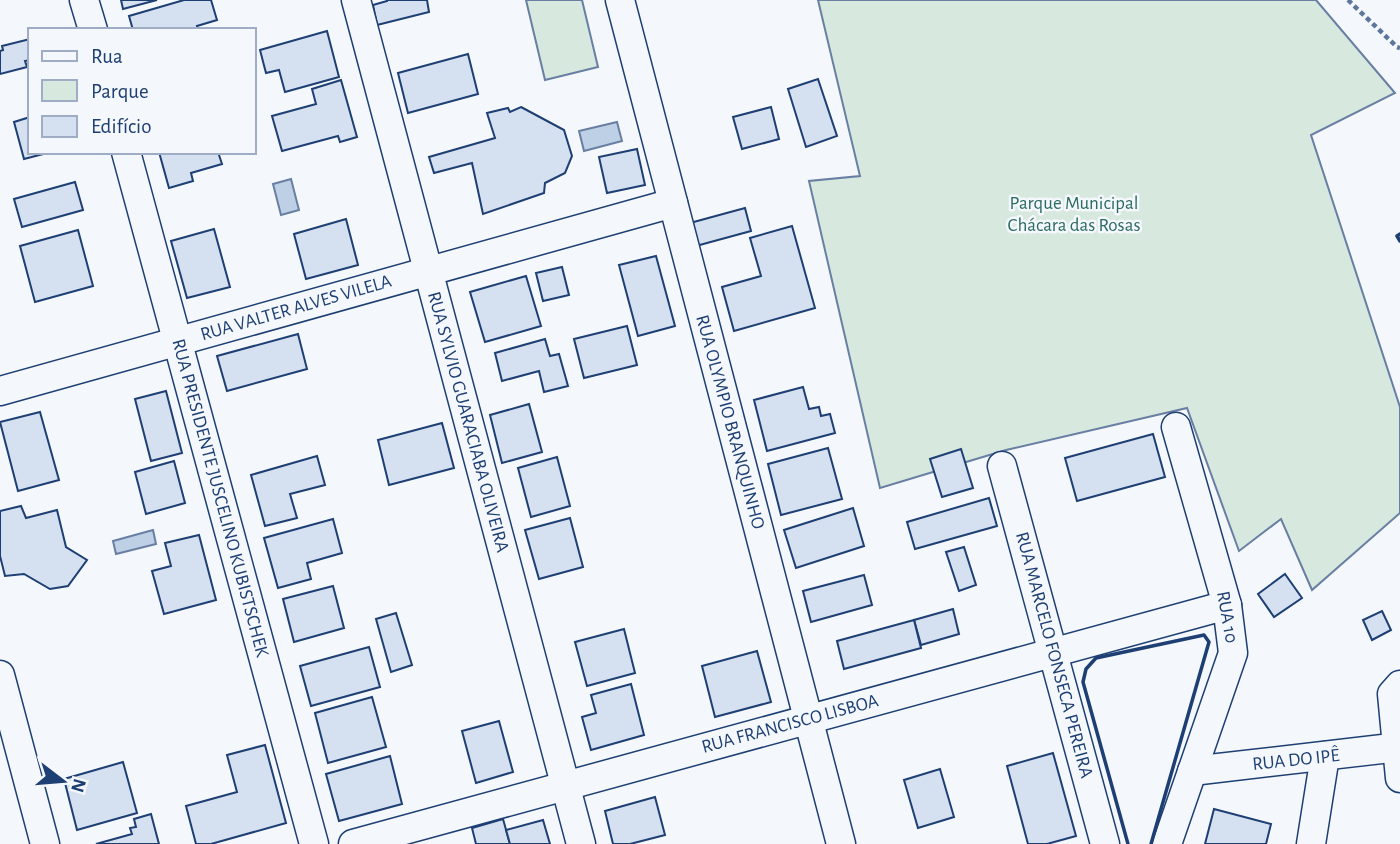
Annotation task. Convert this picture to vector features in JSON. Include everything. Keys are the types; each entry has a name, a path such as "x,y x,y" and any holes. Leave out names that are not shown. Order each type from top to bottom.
{"street":[{"path":"85,0 92,28"},
{"name":"RUA SYLVIO GUARACIABA OLIVEIRA","path":"356,0 581,844"},
{"name":"RUA OLYMPIO BRANQUINHO","path":"620,0 841,844"},
{"name":"RUA PRESIDENTE JUSCELINO KUBISTSCHEK","path":"127,154 314,844"},
{"name":"RUA VALTER ALVES VILELA","path":"0,391 673,203"},
{"name":"RUA 10","path":"1167,844 1233,653 1227,605 1177,427"},
{"name":"RUA MARCELO FONSECA PEREIRA","path":"1002,466 1105,844"},
{"name":"RUA FRANCISCO LISBOA","path":"353,844 1227,605"},
{"path":"0,675 45,844"},
{"path":"1400,685 1392,694 1400,778"},
{"name":"RUA DO IPÊ","path":"1192,771 1399,748"},
{"path":"1311,844 1325,757"}],"path":[{"path":"1348,0 1400,48"}],"green space":[{"path":"526,0 582,0 598,67 545,80"},
{"name":"Parque Municipal Chácara das Rosas","path":"818,0 1316,0 1395,93 1311,135 1400,407 1400,513 1312,590 1281,519 1239,551 1187,408 1006,450 880,488 809,181 860,176"}],"water":[{"path":"617,122 622,141 584,151 579,131"},
{"path":"291,179 299,210 281,215 273,184"},
{"path":"153,530 156,544 116,554 113,541"}],"building":[{"path":"121,0 157,0 123,9"},
{"path":"184,0 211,0 217,20 198,28 132,28 129,16"},
{"path":"387,0 427,0 429,12 377,25 373,5"},
{"path":"327,31 339,77 285,92 279,70 266,73 260,50"},
{"path":"28,40 28,60 25,61 27,67 0,74 2,46"},
{"path":"468,54 478,94 408,113 398,73"},
{"path":"818,79 837,136 806,147 788,89"},
{"path":"341,80 357,137 340,142 338,136 282,151 272,116 316,104 312,89"},
{"path":"521,107 564,130 572,156 565,173 545,183 544,193 483,214 472,163 434,173 429,157 495,138 487,113 508,108 510,112"},
{"path":"771,107 779,139 742,149 733,117"},
{"path":"28,118 28,154 43,154 24,159 14,122"},
{"path":"637,149 645,185 607,193 599,157"},
{"path":"160,154 219,154 222,164 191,173 193,181 169,188"},
{"path":"75,182 83,210 22,227 14,199"},
{"path":"745,208 751,231 696,246 690,223"},
{"path":"346,219 358,265 306,279 294,234"},
{"path":"792,226 815,308 734,331 722,287 761,276 750,238"},
{"path":"214,229 230,287 187,298 171,241"},
{"path":"78,230 93,286 35,302 20,246"},
{"path":"656,256 675,326 638,336 619,265"},
{"path":"562,267 569,295 543,301 536,273"},
{"path":"526,276 541,326 485,342 470,292"},
{"path":"627,326 637,365 584,378 574,339"},
{"path":"298,334 307,369 227,391 217,356"},
{"path":"545,339 550,356 559,354 568,386 544,392 539,371 502,381 495,353"},
{"path":"803,387 809,409 819,407 821,416 830,414 835,433 767,451 754,400"},
{"path":"166,391 182,453 151,461 135,399"},
{"path":"529,404 542,452 502,463 490,415"},
{"path":"40,412 59,480 18,491 0,422"},
{"path":"442,423 454,468 389,485 378,440"},
{"path":"1153,434 1165,477 1077,501 1065,458"},
{"path":"828,448 842,499 781,515 768,464"},
{"path":"961,449 973,488 942,497 930,459"},
{"path":"317,456 325,485 290,494 297,518 265,526 251,475"},
{"path":"557,457 570,506 531,517 518,468"},
{"path":"174,461 185,503 146,514 135,472"},
{"path":"989,498 997,526 915,549 907,522"},
{"path":"21,506 26,518 57,510 66,547 87,560 68,586 50,589 24,574 5,576 0,556 0,511"},
{"path":"853,508 864,546 796,568 784,530"},
{"path":"570,518 583,567 539,579 525,530"},
{"path":"333,519 342,553 307,563 311,579 278,588 264,538"},
{"path":"199,535 216,600 164,614 152,571 171,566 165,543"},
{"path":"964,547 976,585 959,591 946,552"},
{"path":"1285,574 1302,598 1274,617 1258,594"},
{"path":"864,575 872,605 811,622 803,591"},
{"path":"333,586 344,628 294,642 283,599"},
{"path":"953,609 959,634 921,645 914,620"},
{"path":"1382,611 1391,630 1372,640 1363,620"},
{"path":"396,613 412,665 391,672 376,619"},
{"path":"914,620 921,648 844,669 837,641"},
{"path":"624,629 635,673 587,686 575,642"},
{"path":"369,647 380,687 311,706 300,666"},
{"path":"757,651 771,702 715,717 702,666"},
{"path":"631,684 644,735 591,750 582,717 596,713 591,695"},
{"path":"372,697 386,747 328,763 315,713"},
{"path":"499,721 513,772 476,783 462,731"},
{"path":"265,745 286,823 211,844 196,844 186,806 237,792 227,755"},
{"path":"1053,753 1076,836 1047,844 1028,844 1007,766"},
{"path":"390,756 402,804 339,821 326,774"},
{"path":"123,762 137,813 77,830 64,779"},
{"path":"940,769 954,817 918,828 904,780"},
{"path":"655,797 665,835 630,844 613,844 605,811"},
{"path":"1214,809 1271,824 1266,844 1205,844"},
{"path":"151,814 159,844 96,844 132,834 130,828 136,827 134,819"},
{"path":"503,819 510,844 476,844 472,828"},
{"path":"543,820 550,844 510,844 506,830"}],"wall":[{"path":"1400,234 1397,236 1400,241"},
{"path":"1128,844 1083,682 1086,669 1096,658 1204,635 1209,642 1151,844"}]}
